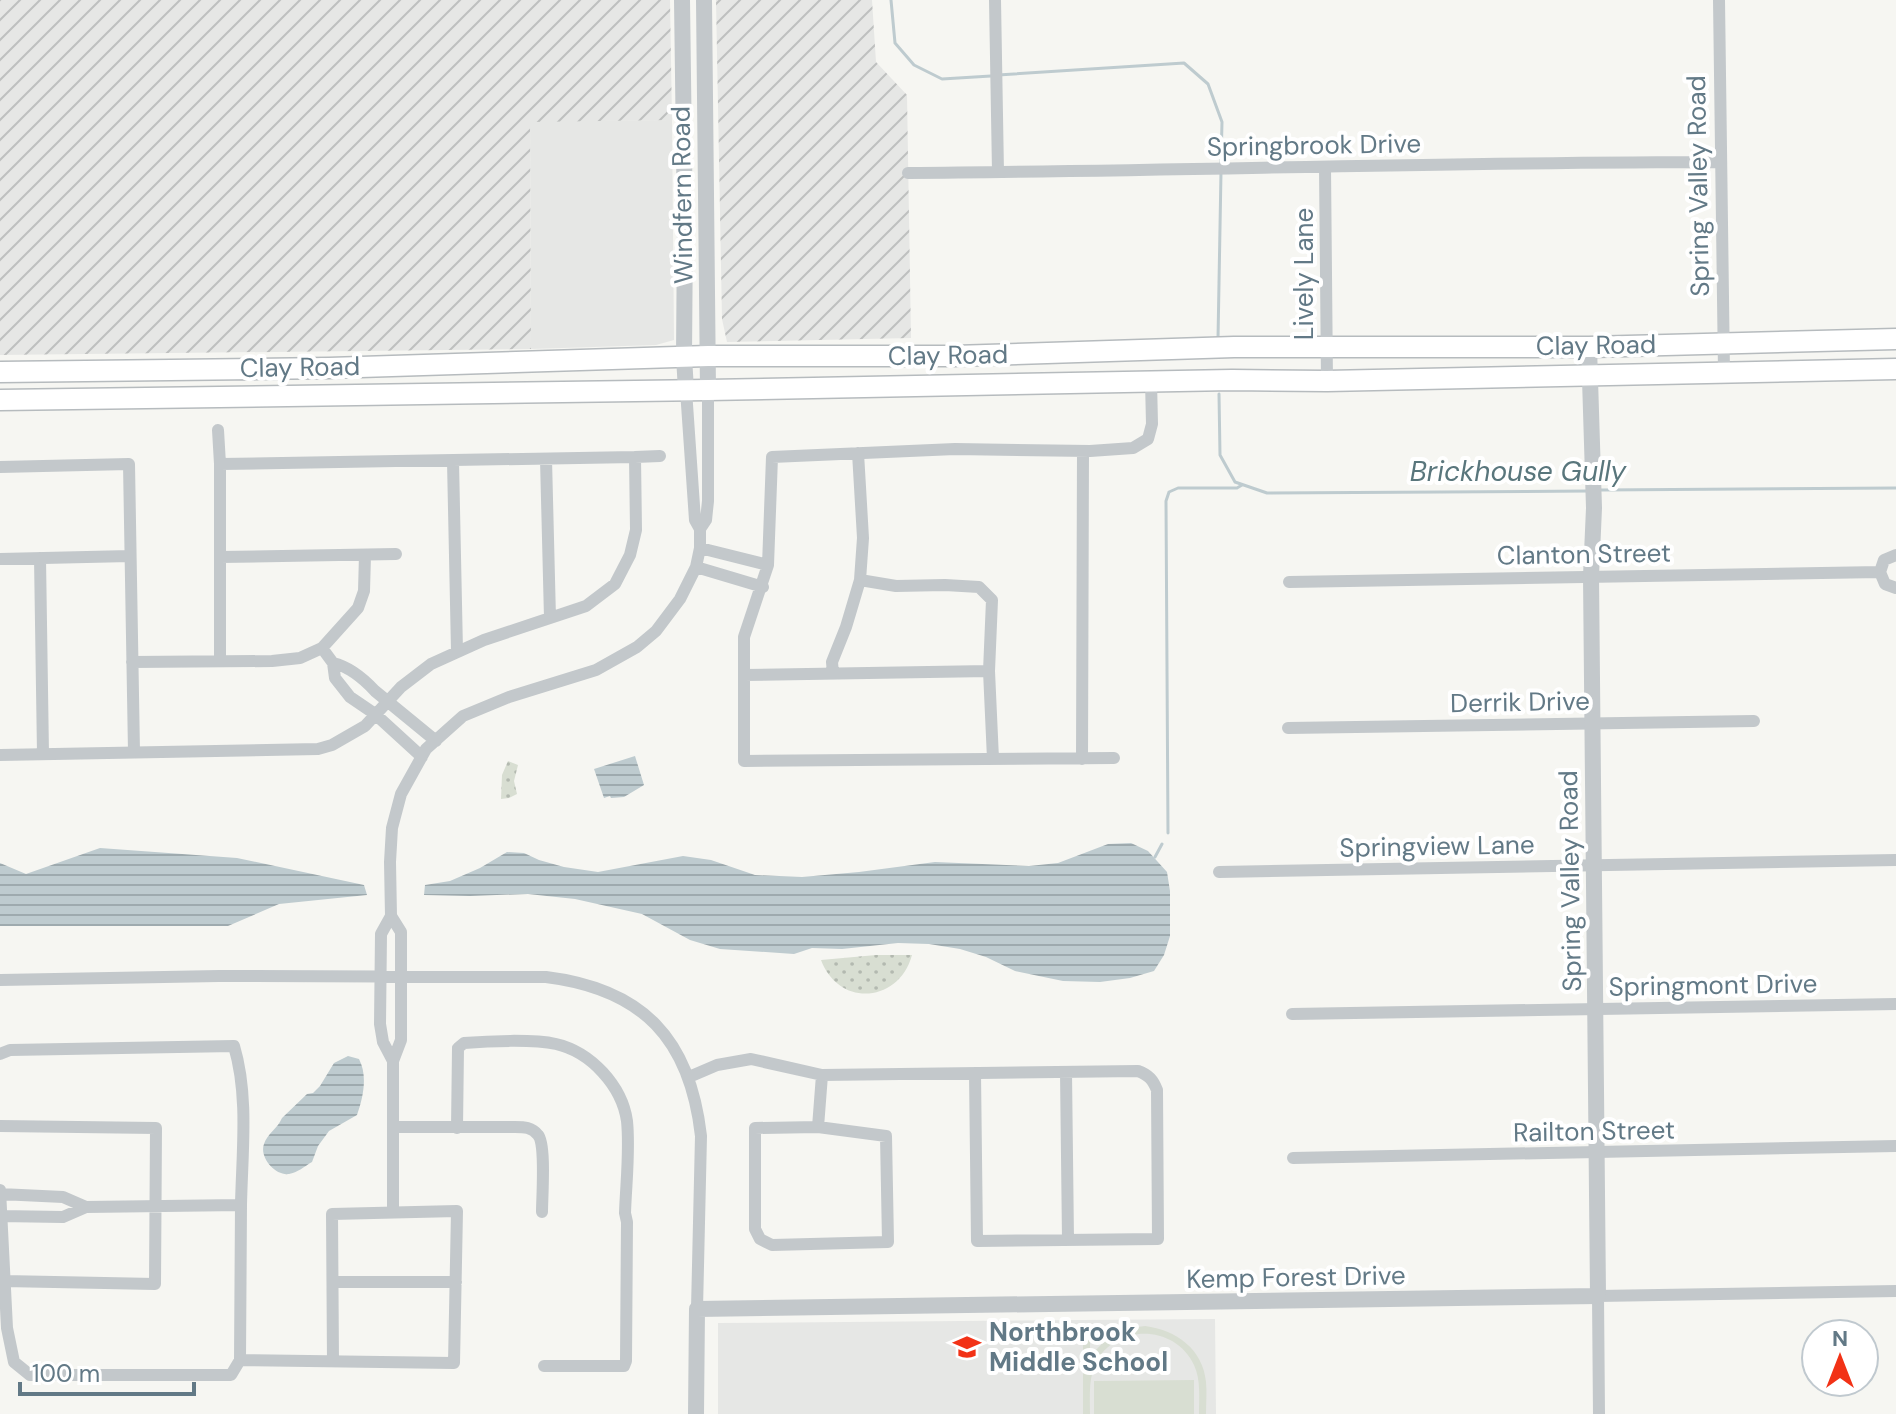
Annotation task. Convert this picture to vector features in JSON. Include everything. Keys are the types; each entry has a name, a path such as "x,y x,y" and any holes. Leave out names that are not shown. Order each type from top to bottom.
{"main road":[{"name":"Clay Road","path":"0,372 329,368 708,356 954,356 1326,346 1589,347 1896,339"},
{"path":"952,384 954,356"},
{"path":"328,396 329,368"},
{"name":"Clay Road","path":"0,400 1151,381 1327,381 1896,369"},
{"path":"119,370 119,398"}],"street":[{"name":"Windfern Road","path":"682,0 686,390"},
{"name":"Windfern Road","path":"704,0 708,390"},
{"path":"995,0 998,172"},
{"name":"Spring Valley Road","path":"1719,0 1724,372"},
{"path":"684,135 706,135"},
{"name":"Springbrook Drive","path":"908,173 1721,162"},
{"name":"Lively Lane","path":"1325,167 1327,381"},
{"name":"Spring Valley Road","path":"1589,347 1594,508 1591,576 1599,1414"},
{"path":"1114,758 744,761 744,637 768,565 772,457 955,449 1083,451 1133,448 1148,439 1152,424 1151,381"},
{"path":"393,1061 383,1042 380,1024 381,934 391,916 392,828 401,794 426,749 463,716 509,697 596,670 637,647 656,631 680,599 696,567 700,548 700,529 695,520 686,390"},
{"path":"700,529 706,520 708,501 708,390"},
{"path":"218,430 220,660"},
{"path":"1082,759 1083,451"},
{"path":"833,674 832,662 860,580 863,538 858,453"},
{"path":"220,464 660,456"},
{"path":"0,755 318,749 332,745 365,726 401,687 431,664 457,651 586,606 615,584 630,555 636,530 635,457"},
{"path":"546,459 550,618"},
{"path":"453,461 457,651"},
{"path":"0,467 129,464 134,752"},
{"path":"700,548 768,565"},
{"path":"220,557 396,554"},
{"path":"132,662 272,661 300,658 322,648 358,608 364,591 365,555"},
{"path":"1896,555 1884,560 1880,572 1885,584 1896,588"},
{"path":"0,559 130,556"},
{"path":"40,558 43,754"},
{"path":"696,567 763,587"},
{"name":"Clanton Street","path":"1289,582 1880,572"},
{"path":"860,580 896,586 979,587 992,600 989,671 993,759"},
{"path":"322,648 333,663 335,678 350,697 375,714 422,757"},
{"path":"333,663 344,666 366,681 436,741"},
{"path":"744,675 989,671"},
{"path":"398,735 411,720"},
{"name":"Derrik Drive","path":"1288,728 1754,721"},
{"name":"Springview Lane","path":"1219,872 1896,860"},
{"path":"391,916 401,932 401,1040 393,1061 393,1212"},
{"path":"0,980 380,975 546,977 572,980 598,988 640,1009 675,1048 689,1077 698,1108 701,1136 696,1414"},
{"name":"Springmont Drive","path":"1292,1014 1896,1004"},
{"path":"457,1128 458,1048 464,1043 556,1044 573,1050 601,1071 622,1103 627,1133 626,1361 624,1366 544,1366"},
{"path":"0,1054 10,1050 234,1046 241,1068 240,1360 231,1375 30,1375 14,1362 7,1328 0,1193 63,1197 86,1207"},
{"path":"689,1077 717,1065 751,1059 822,1075 975,1073 1066,1072 1138,1071 1146,1074 1157,1090 1158,1239 977,1241 975,1073"},
{"path":"1066,1072 1068,1240"},
{"path":"818,1127 822,1075"},
{"path":"0,1126 156,1128 155,1284 4,1281"},
{"path":"393,1127 527,1127 534,1130 542,1140 542,1212"},
{"path":"818,1127 886,1136 888,1242 772,1245 760,1239 755,1229 755,1128 818,1127"},
{"name":"Railton Street","path":"1293,1158 1896,1146"},
{"path":"0,1216 63,1217 86,1207 241,1205"},
{"path":"240,1360 454,1363 457,1211 332,1214 333,1361"},
{"path":"333,1282 456,1282"},
{"name":"Kemp Forest Drive","path":"697,1309 1896,1291"}],"shaded area":[{"path":"0,0 670,0 672,120 530,122 531,349 0,355"},
{"path":"716,0 872,0 876,62 907,95 911,338 727,342 722,319"},
{"path":"672,120 674,340 656,345 531,349 530,121"},
{"path":"635,756 644,785 624,797 604,798 594,769"},
{"path":"508,761 518,765 514,781 517,794 501,799 502,775"},
{"path":"1131,843 1148,851 1167,872 1170,936 1164,955 1154,971 1100,982 1063,981 1015,971 986,957 929,944 812,948 794,954 720,949 690,940 642,914 575,899 528,894 424,895 425,885 450,881 507,852 524,853 564,867 598,872 683,856 711,860 755,875 802,877 935,862 1029,866 1058,863 1108,844"},
{"path":"100,848 237,858 364,885 367,895 279,904 228,926 0,926 0,863 26,874"},
{"path":"912,955 895,983 868,994 841,986 830,976 821,960"},
{"path":"348,1056 359,1059 362,1066 363,1094 357,1115 329,1131 318,1146 312,1162 292,1173 278,1172 266,1160 263,1149 265,1140 282,1118 320,1086 334,1063"},
{"name":"Northbrook Middle School","path":"1215,1319 1216,1414 718,1414 718,1323"},
{"path":"1145,1326 1177,1337 1194,1351 1204,1370 1206,1414 1199,1414 1198,1377 1186,1352 1162,1336 1148,1334 1120,1339 1098,1359 1091,1379 1090,1414 1083,1414 1083,1336 1090,1336 1090,1350 1096,1350 1118,1333"},
{"path":"1194,1380 1194,1414 1094,1414 1094,1381"}],"waterway":[{"name":"Brickhouse Gully","path":"891,0 895,43 914,65 942,79 991,76"},
{"name":"Brickhouse Gully","path":"998,75 1184,63 1208,84 1222,122 1221,164"},
{"name":"Brickhouse Gully","path":"1218,339 1221,172"},
{"name":"Brickhouse Gully","path":"1219,394 1220,455 1235,482 1267,493 1589,491"},
{"path":"1168,833 1166,501 1169,492 1178,488 1237,488 1242,485"},
{"name":"Brickhouse Gully","path":"1601,490 1896,488"},
{"path":"1155,857 1162,844"}],"place":[{"name":"Northbrook Middle School","path":"967,1347"}]}
